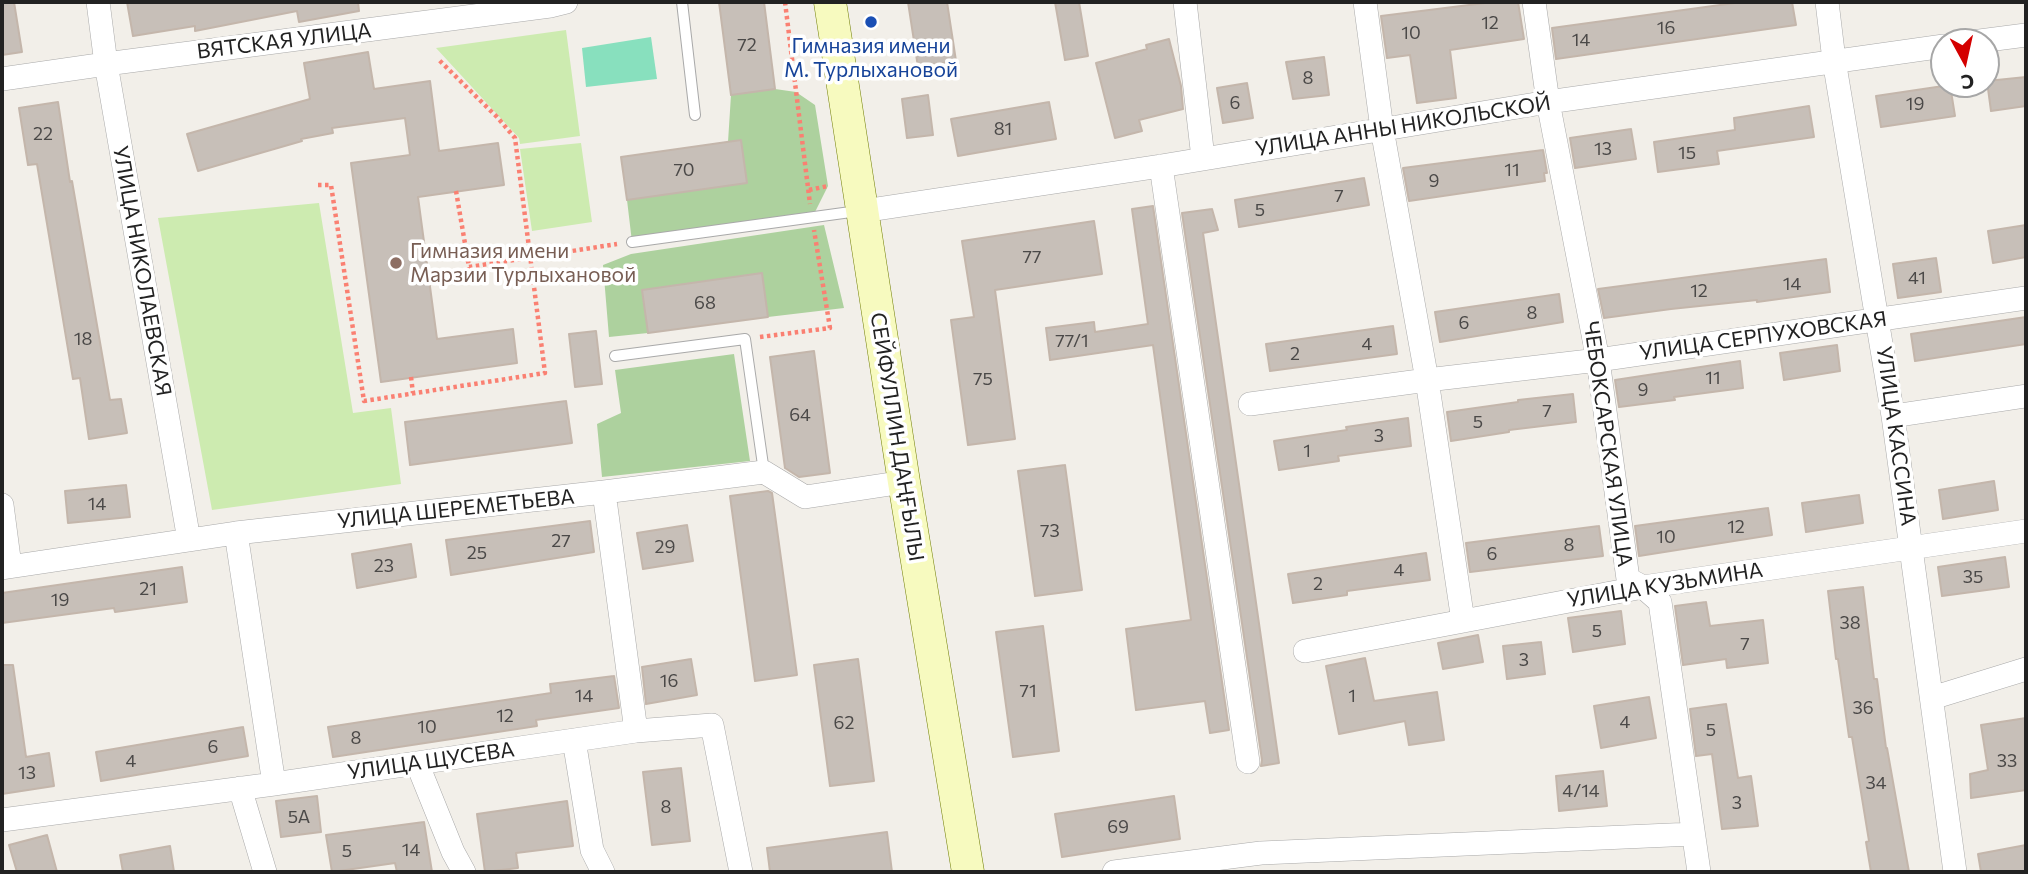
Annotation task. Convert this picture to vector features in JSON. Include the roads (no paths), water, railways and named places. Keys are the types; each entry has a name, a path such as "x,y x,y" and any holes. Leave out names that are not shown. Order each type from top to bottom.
{"main road":[{"name":"СЕЙФУЛЛИН ДАҢҒЫЛЫ","path":"830,2 904,482 968,872"}],"street":[{"name":"УЛИЦА НИКОЛАЕВСКАЯ","path":"98,2 106,64 189,540"},
{"name":"ВЯТСКАЯ УЛИЦА","path":"2,79 566,2"},
{"path":"1185,2 1203,158"},
{"path":"1365,2 1382,129 1427,380 1463,621"},
{"name":"ЧЕБОКСАРСКАЯ УЛИЦА","path":"1534,2 1548,102 1598,360 1628,579 1643,587 1660,602 1699,872"},
{"name":"УЛИЦА КАССИНА","path":"1827,2 1834,60 1879,320 1955,872"},
{"path":"2000,38 2026,35"},
{"name":"УЛИЦА АННЫ НИКОЛЬСКОЙ","path":"863,211 1161,166 1548,102 1930,48"},
{"path":"1161,166 1248,762"},
{"name":"УЛИЦА СЕРПУХОВСКАЯ","path":"1250,404 1598,360 2026,298"},
{"path":"1893,416 2026,396"},
{"path":"764,472 805,497 904,482"},
{"name":"УЛИЦА ШЕРЕМЕТЬЕВА","path":"6,567 236,533 764,472"},
{"path":"604,492 636,731"},
{"path":"2,505 6,567"},
{"name":"УЛИЦА КУЗЬМИНА","path":"1305,651 1643,587 2026,531"},
{"path":"236,533 274,783"},
{"path":"1932,698 2026,669"},
{"name":"УЛИЦА ЩУСЕВА","path":"2,820 636,731 712,724 741,872"},
{"path":"574,740 592,850 603,872"},
{"path":"417,762 453,852 464,872"},
{"path":"240,788 265,872"},
{"path":"1114,872 1261,853 1693,834"}],"lane":[{"path":"682,2 695,115"},
{"path":"632,242 863,211"},
{"path":"615,356 745,339 764,472"}],"place":[{"name":"Гимназия имени М. Турлыхановой","path":"871,22"},
{"name":"Гимназия имени Марзии Турлыхановой","path":"396,263"}]}
